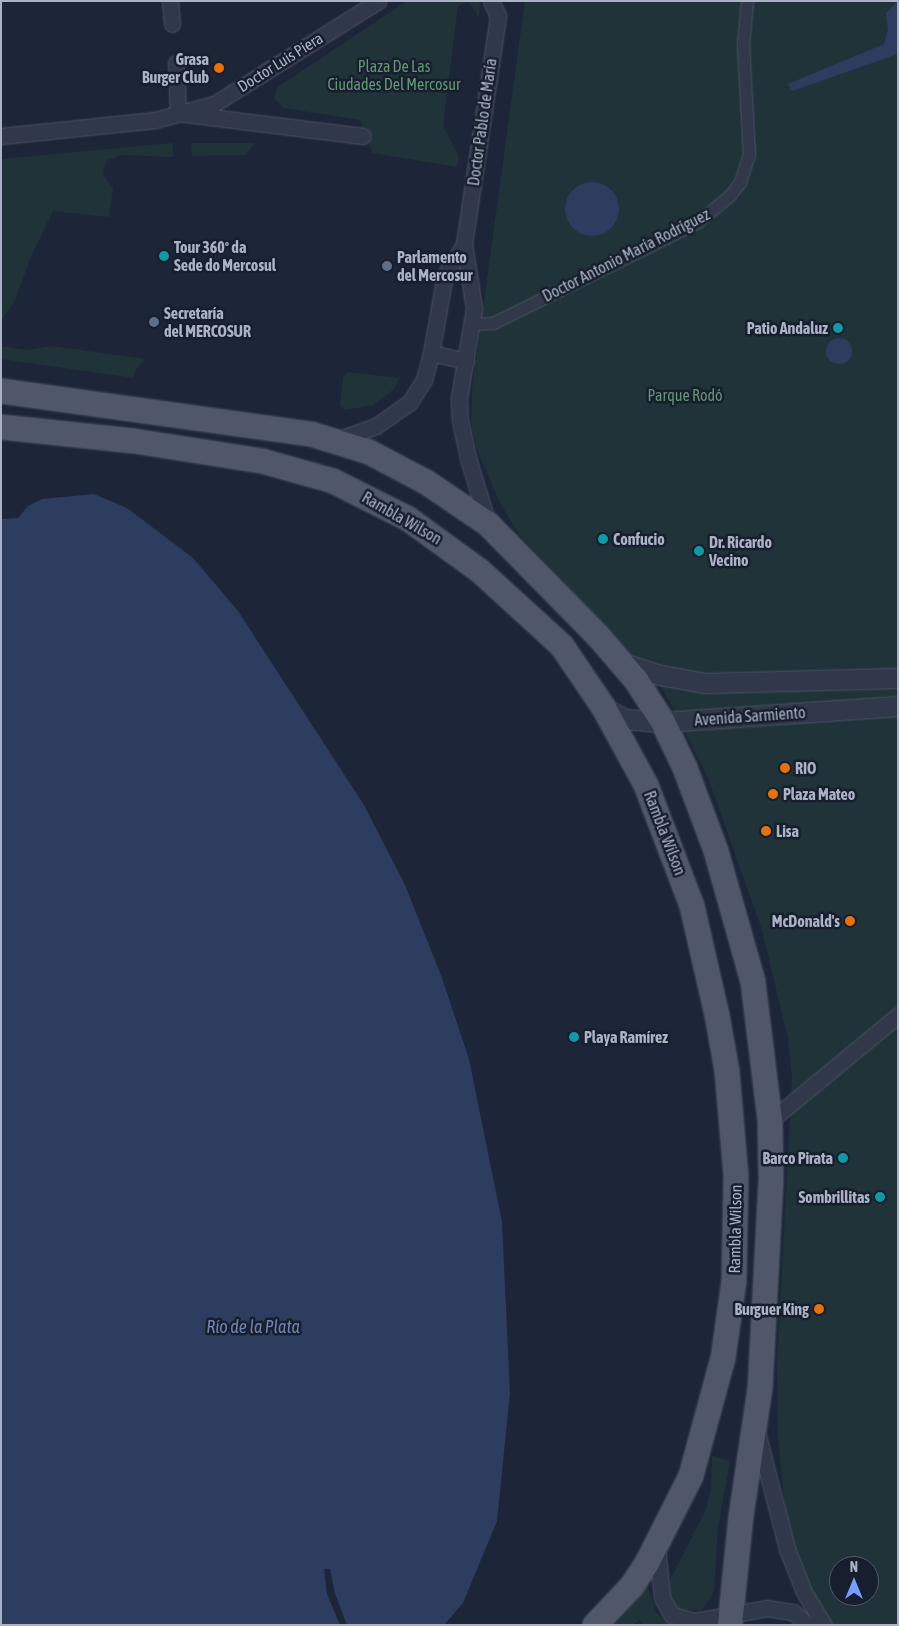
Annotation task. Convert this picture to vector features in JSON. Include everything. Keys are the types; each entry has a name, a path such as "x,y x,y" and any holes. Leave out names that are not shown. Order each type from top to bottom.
{"main road":[{"name":"Rambla Wilson","path":"1,391 336,440 368,452 426,482 488,524 531,565 620,662 663,722 685,768 716,851 753,982 770,1121 771,1180 755,1427 741,1516 730,1619"},
{"name":"Rambla Wilson","path":"1,427 134,441 262,461 333,481 368,497 451,547 503,590 562,646 604,708 646,785 692,906 726,1062 736,1176 734,1281 723,1358 691,1476 657,1545 632,1586 595,1625"}],"street":[{"path":"170,1 172,24"},
{"name":"Doctor Luis Piera","path":"1,136 155,120 214,104 378,1"},
{"path":"491,1 498,16"},
{"path":"498,16 502,1"},
{"name":"Doctor Antonio María Rodríguez","path":"472,324 501,319 698,222 731,194 740,182 750,156 743,45 747,1"},
{"name":"Doctor Pablo de María","path":"488,524 460,420 459,398 472,324 471,277 464,244 498,16"},
{"path":"176,63 178,113"},
{"name":"Doctor Luis Piera","path":"178,113 363,136"},
{"name":"Doctor Pablo de María","path":"336,440 376,426 410,402 424,380 431,354 445,275 464,244"},
{"path":"431,354 466,361"},
{"name":"Avenida Sarmiento","path":"620,662 660,676 705,683 898,678"},
{"name":"Avenida Sarmiento","path":"604,708 625,719 663,722 898,706"},
{"path":"770,1121 898,1015"},
{"path":"755,1427 787,1549 804,1592 824,1625"},
{"path":"657,1545 662,1598 672,1615 695,1621 730,1619 757,1608 780,1609 793,1612 808,1625"}],"green space":[{"name":"Plaza De Las Ciudades Del Mercosur","path":"407,1 480,2 479,18 469,2 458,6 443,125 459,157 457,167 372,153 360,120 284,108 274,98 278,87"},
{"name":"Parque Rodó","path":"525,1 898,1 898,1625 831,1625 814,1599 796,1556 786,1518 778,1439 777,1362 792,1078 788,1039 762,930 708,778 664,691 520,536 500,503 477,450 471,423 472,389"},
{"path":"173,143 173,157 120,155 106,161 103,174 113,188 109,217 53,211 32,254 15,300 1,321 1,159"},
{"path":"191,143 255,143 246,155 192,156"},
{"path":"1,346 27,350 52,346 145,359 136,369 134,378 1,359"},
{"path":"347,372 399,379 394,389 373,405 345,410 340,405 343,377"},
{"path":"712,1456 730,1461 718,1528 714,1592 702,1610 679,1610 670,1599 669,1582 706,1509 711,1490"},
{"path":"648,1586 656,1612 671,1625 643,1625 640,1620 633,1625 614,1625"}],"water":[{"path":"898,1 898,54 792,91 788,84 884,44 888,30 886,13"},
{"path":"587,182 597,182 607,186 615,194 619,209 615,224 607,232 597,236 587,236 577,232 569,224 565,214 565,204 569,194 577,186"},
{"path":"839,338 848,342 852,351 848,360 839,364 830,360 826,351 830,342"},
{"name":"Río de la Plata","path":"94,494 127,508 193,558 238,611 364,805 405,885 442,978 469,1059 502,1222 510,1393 497,1521 463,1603 444,1625 347,1625 335,1593 330,1569 324,1569 327,1594 340,1625 1,1625 1,519 18,518 28,506 42,499"}],"place":[{"name":"Grasa Burger Club","path":"219,68"},
{"name":"Tour 360º da Sede do Mercosul","path":"164,256"},
{"name":"Parlamento del Mercosur","path":"387,266"},
{"name":"Secretaría del MERCOSUR","path":"154,322"},
{"name":"Patio Andaluz","path":"838,328"},
{"name":"Confucio","path":"603,539"},
{"name":"Dr. Ricardo Vecino","path":"699,551"},
{"name":"RIO","path":"785,768"},
{"name":"Plaza Mateo","path":"773,794"},
{"name":"Lisa","path":"766,831"},
{"name":"McDonald's","path":"850,921"},
{"name":"Playa Ramírez","path":"574,1037"},
{"name":"Barco Pirata","path":"843,1158"},
{"name":"Sombrillitas","path":"880,1197"},
{"name":"Burguer King","path":"819,1309"}]}
